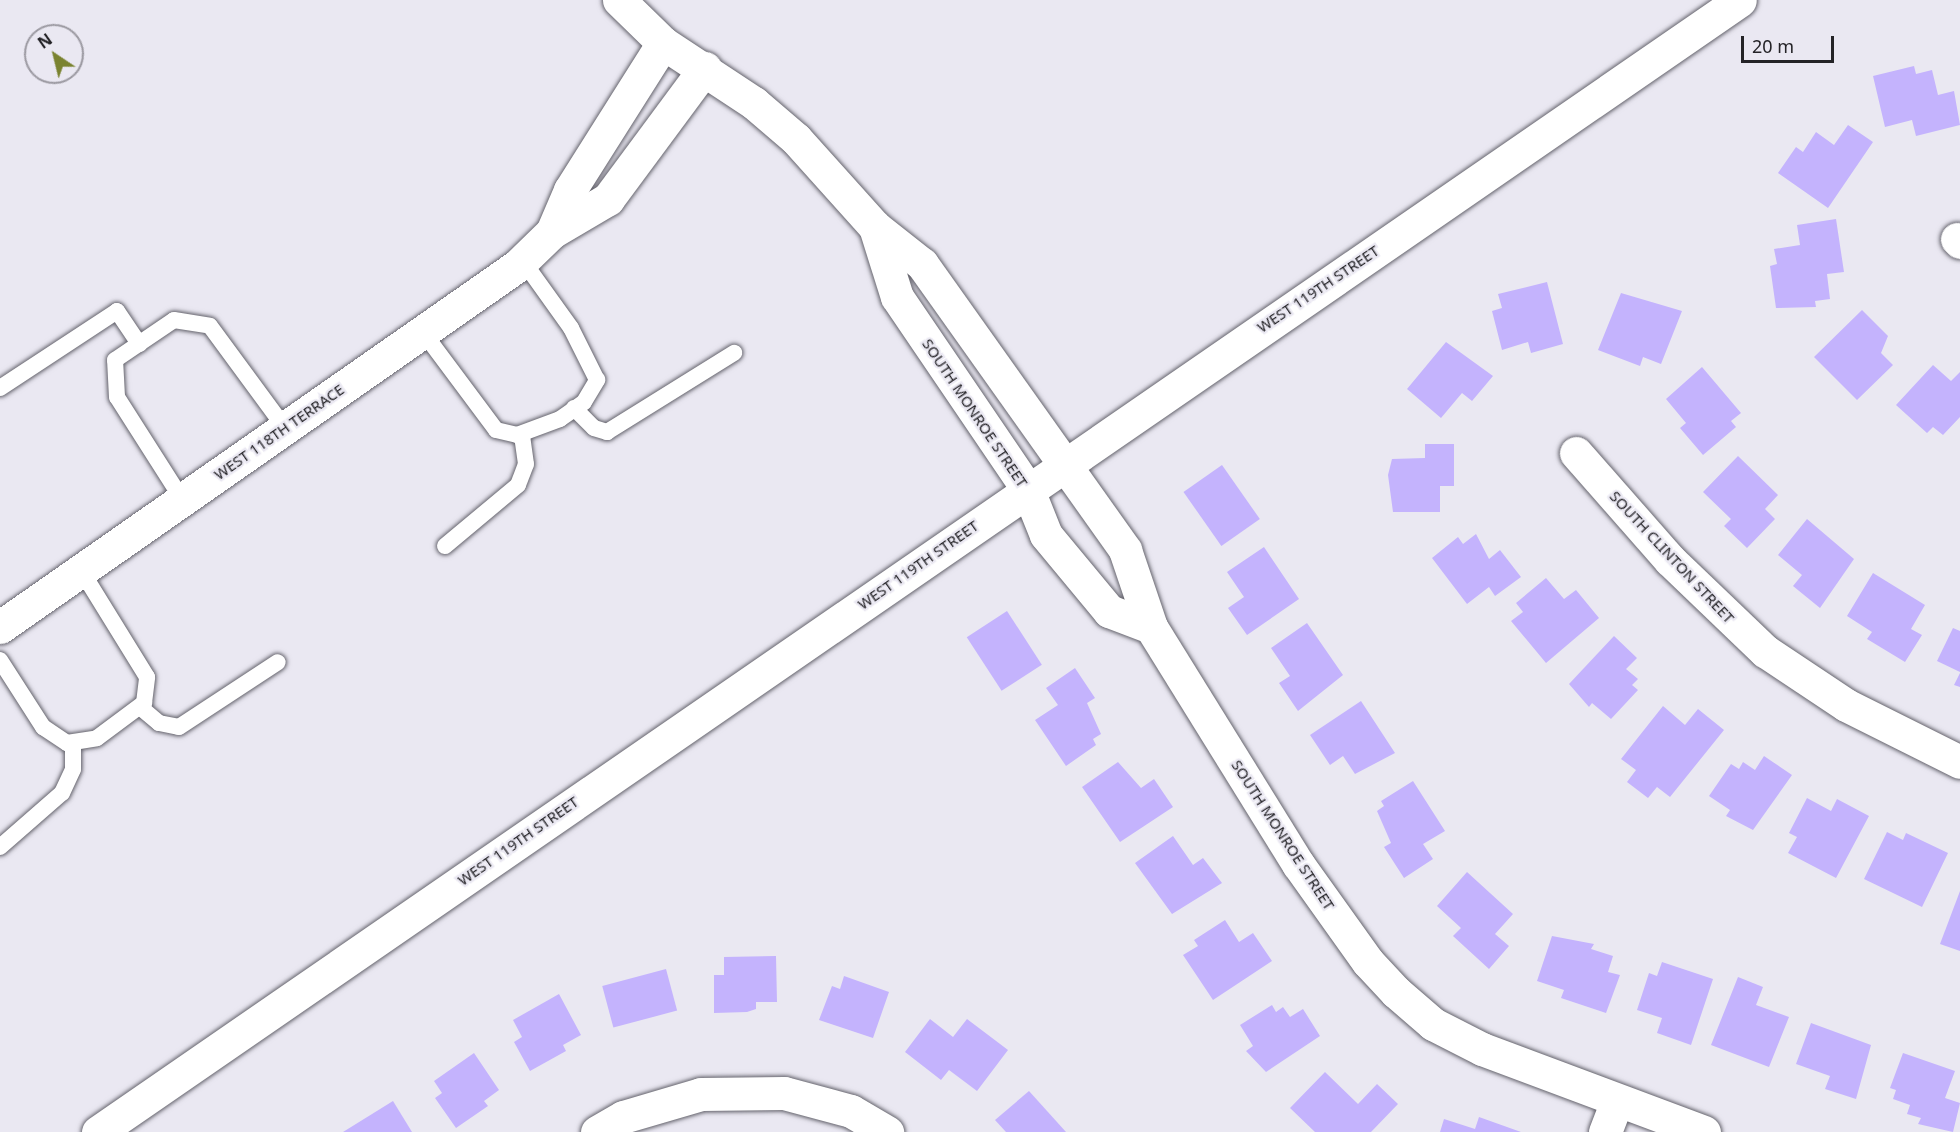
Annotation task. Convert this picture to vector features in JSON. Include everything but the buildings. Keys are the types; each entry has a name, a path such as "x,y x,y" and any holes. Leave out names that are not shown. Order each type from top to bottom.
{"street":[{"name":"SOUTH MONROE STREET","path":"619,0 663,42 705,68 796,140 875,227 922,264 1125,550 1151,627 1298,864 1368,962 1396,992 1433,1024 1482,1049 1704,1132"},
{"name":"WEST 119TH STREET","path":"109,1129 1065,464 1740,0"},
{"name":"WEST 118TH TERRACE","path":"552,232 570,190 663,42"},
{"name":"WEST 118TH TERRACE","path":"0,627 523,261 552,232 608,199 705,68"},
{"name":"SOUTH MONROE STREET","path":"875,227 897,297 1028,490 1046,535 1080,583 1109,611 1151,627"},
{"name":"SOUTH CLINTON STREET","path":"1576,453 1670,560 1765,651 1876,722 1960,762"},
{"path":"597,1132 623,1117 701,1094 783,1093 851,1111 887,1132"},
{"path":"1605,1132 1617,1101"}],"lane":[{"path":"423,332 486,421 506,435 522,434 574,408 594,389 594,369 523,261"},
{"path":"0,388 117,311 139,344"},
{"path":"182,499 117,397 115,360 174,320 210,326 285,428"},
{"path":"574,408 594,428 607,432 734,353"},
{"path":"445,546 518,485 526,464 522,434"},
{"path":"0,660 43,727 74,743 117,727 140,707 147,677 81,570"},
{"path":"140,707 159,723 179,727 278,662"},
{"path":"0,847 62,793 73,769 74,743"}]}
